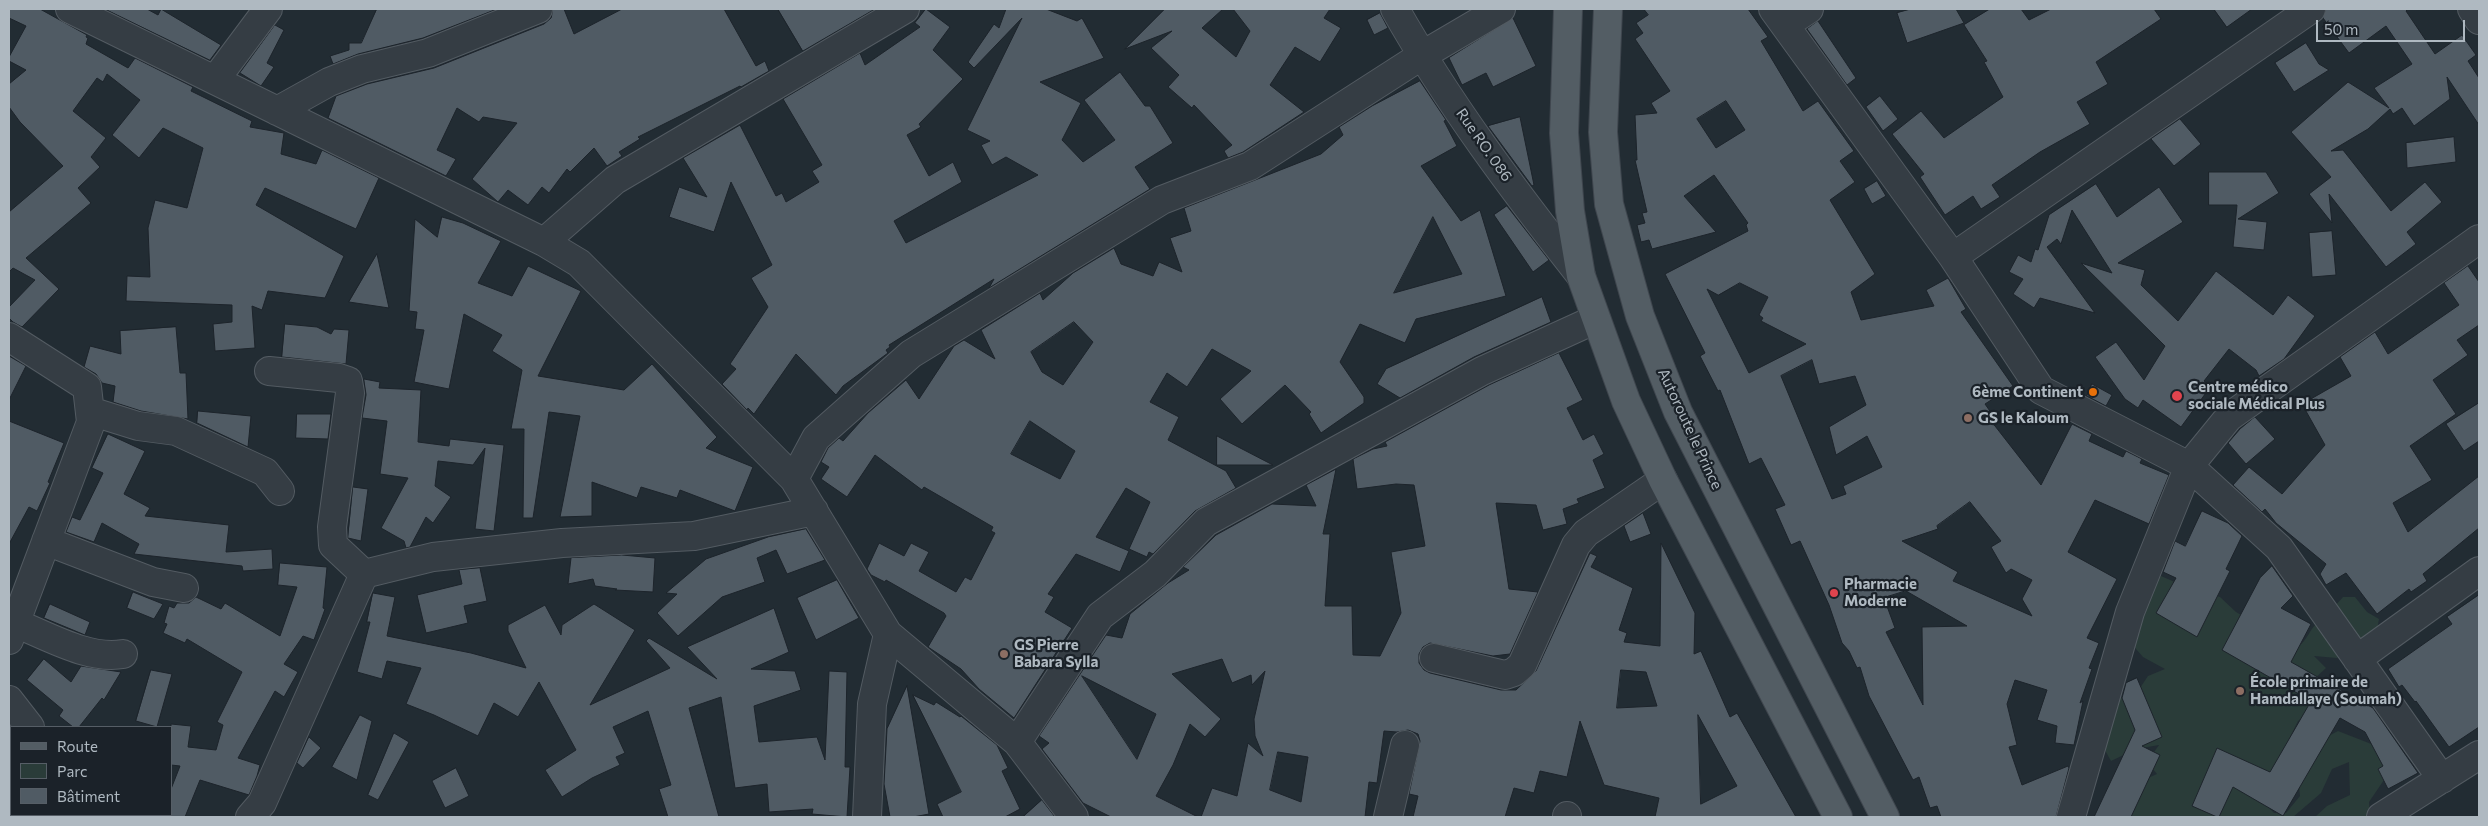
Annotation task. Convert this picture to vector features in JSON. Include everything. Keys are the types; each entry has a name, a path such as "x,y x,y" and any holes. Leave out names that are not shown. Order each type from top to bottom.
{"main road":[{"path":"1568,9 1564,133 1570,211 1581,276 1626,401 1663,480 1838,817"},
{"name":"Autoroute le Prince","path":"1608,9 1603,132 1609,204 1640,316 1678,412 1885,817"}],"street":[{"path":"70,9 544,242 579,263 794,479 888,634 1017,742 1074,817"},
{"path":"214,80 268,9"},
{"path":"277,111 330,82 362,69 428,54 538,9"},
{"path":"544,242 615,180 905,9"},
{"name":"Rue RO. 086","path":"1395,9 1422,56 1529,210 1581,276"},
{"path":"794,479 816,438 911,354 1162,200 1250,166 1422,56 1501,9"},
{"path":"1809,9 1779,17 1953,257 2041,390 2189,466 2279,548 2442,779"},
{"path":"1953,257 2311,9"},
{"path":"2472,9 2479,20"},
{"path":"2072,817 2130,612 2189,466 2229,417 2479,239"},
{"path":"1017,742 1100,616 1156,574 1206,522 1482,371 1596,319"},
{"path":"9,337 87,387 91,422 12,632 89,652 115,656 123,654"},
{"path":"269,371 339,378 348,381 350,393 332,527 333,545 364,574"},
{"path":"90,412 138,426 176,431 265,472 280,491"},
{"path":"1434,658 1505,675 1514,672 1522,664 1576,545 1586,533 1663,480"},
{"path":"364,574 433,557 562,543 694,536 814,511"},
{"path":"46,541 153,582 184,588"},
{"path":"2357,659 2479,572"},
{"path":"250,817 262,803 364,574"},
{"path":"867,817 872,704 888,634"},
{"path":"9,700 29,726"},
{"path":"1388,817 1405,745"},
{"path":"2381,817 2479,755"}],"green space":[{"name":"École primaire de Hamdallaye (Soumah)","path":"2161,576 2186,587 2220,597 2236,612 2297,648 2320,619 2343,597 2355,597 2367,612 2379,619 2376,635 2357,643 2337,658 2314,656 2326,668 2311,682 2321,701 2298,721 2270,778 2255,794 2274,813 2286,813 2300,796 2298,774 2323,739 2338,731 2379,747 2388,774 2369,802 2370,817 2315,817 2327,806 2350,795 2349,762 2332,769 2321,793 2293,817 2127,817 2126,812 2139,782 2157,774 2147,762 2159,745 2136,749 2111,761 2101,743 2111,700 2136,694 2148,676 2165,669 2143,657 2130,642 2145,590"}],"building":[{"path":"9,9 40,9 87,35 86,44 128,68 135,58 193,87 191,91 252,121 250,127 284,133 281,154 316,164 322,150 379,178 356,229 265,188 256,205 344,256 325,298 268,291 262,310 252,306 255,348 215,351 213,324 232,322 232,305 126,301 127,276 150,277 148,228 155,200 187,208 203,148 163,128 139,158 112,135 140,100 107,74 103,82 97,78 73,111 106,138 91,157 100,167 78,188 91,203 26,258 59,289 22,327 13,322 9,318 9,307 35,280 13,268 9,272 9,212 63,166 20,122 9,107 9,84 26,70 9,61 9,57 26,26 9,18"},
{"path":"105,9 147,9 158,15 161,9 221,45 210,60"},
{"path":"377,9 497,9 423,38 358,54 333,64 330,56 349,50 349,43 361,43"},
{"path":"553,9 564,9 574,34 622,9 724,9 756,66 765,61 769,71 741,87 638,137 640,139 619,152 622,156 607,166 594,148 570,172 567,169 549,193 542,187 528,205 508,190 498,202 472,179 517,123 483,117 479,122 457,108 437,150 456,159 446,176 328,118 336,96 367,84 434,68 544,24 551,18"},
{"path":"778,9 875,9 803,51"},
{"path":"926,9 950,27 933,50 963,79 919,124 921,127 907,135 929,176 953,162 962,182 894,221 906,243 1038,175 1006,157 992,165 981,145 990,141 967,130 1022,18 974,68 968,62 994,24 999,28 1006,9 1046,9 1077,21 1082,18 1104,58 1040,82 1081,103 1062,140 1083,162 1115,140 1084,100 1120,72 1145,106 1150,106 1173,143 1135,167 1150,189 989,288 994,279 889,345 890,347 886,350 888,353 843,386 836,395 796,354 754,414 748,408 747,410 722,384 736,369 730,364 768,307 751,278 772,265 731,182 714,232 669,217 679,187 707,197 683,158 740,125 776,196 782,193 786,202 819,182 812,171 822,165 783,99 860,53 865,65 920,27 915,23"},
{"path":"1165,9 1223,9 1202,28 1236,57 1250,31 1233,9 1330,9 1324,18 1341,28 1320,62 1295,47 1270,85 1304,112 1243,152 1228,158 1224,151 1232,145 1194,105 1192,108 1168,87 1179,75 1151,48 1172,31 1125,49"},
{"path":"1644,9 1748,9 1768,37 1761,41 1803,111 1818,101 1854,151 1840,161 1855,182 1830,200 1875,274 1851,292 1861,320 1934,306 1926,290 1948,278 1966,309 1961,312 2013,386 1985,404 1992,414 1988,417 2041,485 2072,424 2092,434 2089,441 2123,457 2126,451 2142,459 2140,463 2169,475 2149,524 2095,500 2068,552 2117,579 2087,638 2099,643 2089,668 2092,669 2080,703 2083,701 2074,745 2055,743 2057,726 2037,720 2047,690 2015,680 2007,704 2017,745 2009,747 2022,785 2068,766 2069,768 2056,817 1941,817 1937,806 1930,808 1919,777 1913,780 1869,696 1860,667 1857,668 1849,651 1842,643 1829,605 1800,541 1791,545 1775,509 1785,505 1761,458 1749,464 1720,390 1718,391 1700,356 1705,353 1665,274 1748,231 1746,225 1748,223 1714,175 1684,196 1716,232 1652,249 1649,240 1641,242 1637,225 1645,223 1642,213 1647,212 1635,160 1637,160 1635,115 1657,113 1651,103 1670,91 1635,39 1643,33 1636,23 1648,15","holes":["1726,101 1745,130 1716,148 1697,119","1740,283 1768,297 1759,315 1763,318 1761,321 1806,344 1749,373 1707,289 1718,295","1812,360 1819,384 1855,376 1866,405 1829,427 1836,455 1867,436 1882,467 1843,486 1846,494 1832,499 1781,376","1970,502 2001,541 1991,547 2006,573 2011,569 2032,580 2022,599 2032,616 1953,581 1958,572 1902,541 1938,529 1937,526","1906,591 1967,626 1922,627 1923,705 1886,632 1895,628 1884,598"]},
{"path":"1911,9 1956,9 1964,23 1907,43 1897,13"},
{"path":"1990,9 2021,9 2029,20 2051,9 2154,9 2161,19 2096,62 2108,84 2077,102 2090,124 2040,152 1992,185 2000,197 1981,209 1973,196 1945,215 1920,177 1924,174 1892,134 1921,111 1944,138 2003,97 1984,62 1987,61 1964,25"},
{"path":"2214,9 2252,9 2227,27"},
{"path":"2326,9 2408,9 2406,11 2435,54 2462,35 2476,55 2468,61 2479,78 2479,125 2447,77 2450,99 2414,126 2402,108 2393,114 2390,109 2368,129 2331,151 2343,150 2391,211 2425,182 2442,202 2407,232 2416,244 2386,267 2329,194 2332,223 2309,194 2331,177 2291,132 2348,82 2389,108 2374,88 2412,64 2386,26 2349,53 2323,18"},
{"path":"1380,13 1388,28 1374,35 1367,20"},
{"path":"1513,18 1536,66 1493,87 1486,73 1462,85 1449,58"},
{"path":"1818,21 1856,78 1847,85 1807,29"},
{"path":"275,25 284,30 267,63 274,67 261,86 240,73"},
{"path":"2306,43 2319,64 2329,70 2294,92 2275,63"},
{"path":"1420,81 1446,120 1444,121 1457,146 1421,166 1461,221 1480,210 1506,296 1416,319 1405,343 1360,324 1340,362 1364,397 1364,403 1321,433 1309,414 1311,412 1285,385 1242,424 1220,399 1251,371 1212,349 1187,387 1167,373 1150,402 1179,417 1168,440 1226,471 1236,488 1195,511 1153,554 1149,552 1147,557 1129,549 1150,502 1126,488 1096,537 1129,551 1120,572 1076,554 1048,594 1054,597 1045,612 1072,628 1014,718 979,689 961,669 928,647 946,616 944,613 886,580 885,582 871,575 867,569 879,543 904,556 911,543 929,552 919,571 956,592 965,577 971,580 995,533 991,531 993,527 924,487 922,490 875,455 847,497 821,479 829,467 821,462 828,448 839,438 843,441 868,413 906,380 919,399 954,346 964,340 995,359 981,330 1040,293 1043,300 1073,273 1114,248 1121,264 1153,276 1159,262 1182,272 1170,238 1191,231 1184,208 1321,154 1343,135 1339,127 1372,106","holes":["1433,217 1462,274 1394,293","1074,322 1093,342 1063,385 1042,372 1031,352","1030,421 1075,451 1060,479 1011,454"]},
{"path":"1880,96 1898,119 1883,131 1866,107"},
{"path":"1520,117 1534,185 1532,186 1488,126"},
{"path":"2180,119 2201,144 2174,166 2151,139"},
{"path":"2454,137 2456,162 2407,168 2406,143"},
{"path":"2209,172 2266,172 2279,193 2238,219 2267,222 2264,250 2233,247 2237,205 2209,205"},
{"path":"1877,181 1886,196 1872,204 1864,189"},
{"path":"2096,184 2117,217 2159,187 2183,222 2118,263 2145,270 2141,285 2178,321 2216,271 2273,315 2288,295 2315,316 2284,359 2259,376 2256,370 2229,349 2204,381 2211,386 2181,427 2143,400 2138,408 2125,399 2095,357 2116,342 2144,380 2165,346 2081,263 2112,273 2072,210 2061,244 2057,239 2047,247 2095,313 2040,298 2034,308 2013,294 2023,279 2009,272 2018,255 2031,262 2035,249 2038,250 2049,215"},
{"path":"1507,206 1549,260 1533,272 1494,215"},
{"path":"442,217 463,223 501,241 478,283 512,296 528,266 581,291 538,376 624,390 652,364 717,437 706,448 753,467 735,511 680,490 677,498 641,487 637,498 592,482 592,516 560,517 580,416 549,412 533,518 523,518 524,429 511,429 522,370 492,351 502,335 464,314 449,389 414,382 424,330 415,329 417,312 409,311 415,219 437,237"},
{"path":"2332,231 2336,275 2312,277 2309,233"},
{"path":"377,254 389,308 349,302"},
{"path":"2468,266 2479,282 2479,325 2457,340 2468,355 2433,380 2456,414 2410,446 2432,480 2393,503 2408,532 2479,476 2479,528 2423,574 2427,581 2411,592 2409,589 2377,614 2346,573 2326,585 2320,574 2326,564 2276,523 2265,509 2262,512 2233,485 2249,467 2282,494 2325,445 2302,404 2351,376 2340,357 2375,332 2388,354 2459,305 2444,283"},
{"path":"1542,297 1551,322 1474,357 1400,398 1377,384 1386,369"},
{"path":"285,324 317,327 331,334 334,329 349,330 346,364 282,357"},
{"path":"176,327 180,373 186,373 188,419 141,411 113,402 115,386 102,383 96,374 84,367 90,346 121,354 120,331"},
{"path":"1559,353 1583,400 1567,408 1583,440 1594,434 1604,454 1593,460 1605,488 1577,499 1579,503 1563,509 1567,524 1543,530 1536,505 1496,503 1509,589 1538,592 1510,654 1493,656 1430,643 1423,647 1419,654 1419,663 1424,670 1430,673 1501,690 1516,690 1536,671 1590,553 1597,556 1591,567 1633,588 1619,630 1627,633 1624,642 1660,646 1661,543 1695,613 1694,654 1701,651 1730,717 1737,713 1796,817 1655,817 1659,798 1604,785 1580,721 1567,777 1540,771 1534,793 1514,788 1505,817 1413,817 1418,796 1409,794 1420,741 1418,734 1408,730 1397,732 1384,731 1377,783 1369,782 1365,817 1201,817 1212,788 1237,796 1248,743 1263,756 1255,736 1254,719 1265,671 1252,685 1251,675 1232,683 1222,659 1172,674 1221,719 1205,737 1190,724 1173,765 1156,796 1198,817 1111,817 1083,803 1042,749 1049,743 1039,736 1106,635 1122,638 1130,614 1168,583 1189,570 1183,567 1216,535 1272,504 1316,506 1306,485 1336,469 1323,534 1330,534 1325,606 1352,606 1353,655 1380,656 1401,613 1391,552 1425,546 1414,485 1396,484 1357,489 1353,459 1373,449 1387,446 1385,442 1489,385","holes":["1621,670 1646,672 1657,706 1617,708","1082,676 1156,714 1137,759","1698,715 1737,786 1701,804","1278,752 1308,757 1301,802 1270,790"]},
{"path":"9,356 26,366 9,400"},
{"path":"364,379 380,382 379,388 421,390 418,442 449,446 450,439 504,445 494,531 475,529 485,448 473,465 438,461 435,486 451,497 433,523 426,517 410,547 406,548 404,541 381,528 408,478 380,474 387,421 362,418 366,395"},
{"path":"2092,384 2112,395 2106,406 2087,396"},
{"path":"2479,403 2479,441 2464,451 2446,424"},
{"path":"198,411 251,416 248,447 197,423"},
{"path":"297,414 331,414 328,439 296,438"},
{"path":"2255,417 2275,439 2246,464 2228,443 2240,429"},
{"path":"9,421 64,443 48,482 50,483 37,511 29,507 9,544"},
{"path":"108,434 145,451 124,494 150,508 145,516 229,525 226,552 272,549 273,569 243,571 242,566 134,554 139,544 102,523 94,542 66,532 72,517 80,520 103,473 92,468"},
{"path":"1217,436 1273,465 1217,465"},
{"path":"353,487 368,489 361,541 348,538"},
{"path":"2202,511 2228,523 2242,536 2226,569 2230,571 2197,637 2156,613 2176,578 2163,572 2175,541 2185,546"},
{"path":"1643,513 1651,534 1630,542 1624,526"},
{"path":"806,529 825,560 787,574 776,550 757,558 765,582 722,597 678,636 657,613 677,594 666,593 706,559 768,537"},
{"path":"622,555 655,558 653,592 615,590 617,589 595,586 593,579 568,584 571,558"},
{"path":"280,563 327,567 323,608 325,609 314,640 303,636 284,664 298,672 284,697 275,691 238,758 260,765 249,795 200,780 185,817 171,817 172,786 180,766 172,765 171,724 191,726 188,747 216,750 223,725 217,722 242,672 187,639 185,643 163,633 167,624 164,623 169,606 174,608 177,603 189,603 196,597 221,609 225,603 280,636 297,587 278,585"},
{"path":"2272,566 2293,596 2281,608 2311,624 2291,662 2373,708 2418,773 2388,789 2378,769 2383,766 2365,732 2340,718 2283,816 2233,787 2219,817 2217,817 2192,806 2217,748 2270,772 2311,701 2222,650 2260,578"},
{"path":"480,568 487,601 464,606 468,623 426,633 417,595 462,584 459,570"},
{"path":"837,580 859,618 816,640 797,598"},
{"path":"133,592 163,604 154,619 127,608"},
{"path":"373,593 395,597 387,636 471,653 526,668 508,631 508,625 545,605 561,635 562,625 594,604 635,630 590,705 670,668 646,641 649,638 717,679 687,647 774,608 789,652 751,669 795,671 801,690 754,706 759,742 817,737 825,760 829,671 847,672 845,767 850,767 847,817 812,814 813,809 769,812 767,784 735,788 721,697 689,708 719,817 668,817 659,789 671,785 648,711 613,727 625,753 616,757 620,765 592,778 562,797 545,770 576,750 539,682 518,717 494,703 478,736 406,704 421,668 387,661 382,679 357,672 370,622 367,622"},
{"path":"2479,595 2479,727 2449,747 2416,701 2402,685 2399,687 2388,669 2452,624 2447,617"},
{"path":"50,604 90,622 85,635 44,618"},
{"path":"44,659 71,682 81,666 121,672 104,700 102,698 80,726 72,726 59,716 63,710 27,680"},
{"path":"151,670 172,674 157,726 136,721"},
{"path":"2137,678 2162,737 2142,746 2160,755 2131,817 2094,817 2135,730 2122,698 2126,683"},
{"path":"907,686 929,814 913,817 890,817 884,784 887,729"},
{"path":"913,695 934,705 936,702 961,716 997,745 1008,768 1002,771 1020,809 1005,817 943,817 937,804 961,792"},
{"path":"360,715 372,721 357,780 332,767"},
{"path":"394,733 409,742 378,800 368,795"},
{"path":"309,737 321,748 303,768 297,763"},
{"path":"456,768 469,796 445,808 432,781"},
{"path":"1042,800 1055,817 1023,817"}],"place":[{"name":"6ème Continent","path":"2093,392"},
{"name":"Centre médico sociale Médical Plus","path":"2177,396"},
{"name":"GS le Kaloum","path":"1968,418"},
{"name":"Pharmacie Moderne","path":"1834,593"},
{"name":"GS Pierre Babara Sylla","path":"1004,654"},
{"name":"École primaire de Hamdallaye (Soumah)","path":"2240,691"}]}
